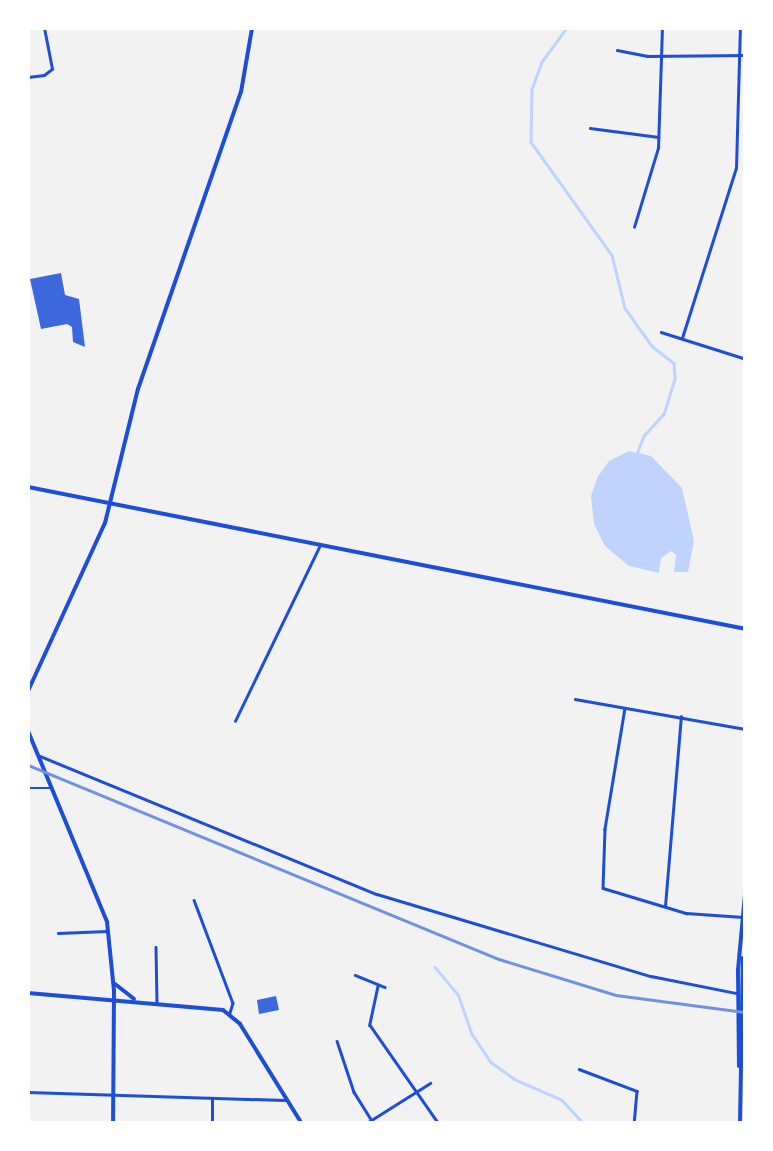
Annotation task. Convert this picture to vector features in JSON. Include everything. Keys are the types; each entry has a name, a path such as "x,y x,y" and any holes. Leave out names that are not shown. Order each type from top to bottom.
{"street":[{"path":"28,76 51,70 44,28"},
{"path":"28,691 110,506 138,389 242,92 252,28"},
{"path":"634,227 660,137 662,28"},
{"path":"682,338 736,168 743,55 740,28"},
{"path":"617,50 662,56 743,55"},
{"path":"590,128 660,137"},
{"path":"660,332 746,358"},
{"path":"28,487 746,629"},
{"path":"236,721 320,546"},
{"path":"575,699 746,729"},
{"path":"625,708 607,813 602,884 608,892 665,907 744,917"},
{"path":"665,907 682,717"},
{"path":"28,731 109,930 114,982 113,1124"},
{"path":"37,754 408,905 651,976 742,993"},
{"path":"28,788 51,788"},
{"path":"740,1124 746,884"},
{"path":"194,900 234,1002 230,1014"},
{"path":"58,933 109,930"},
{"path":"156,948 157,1002"},
{"path":"356,975 385,987"},
{"path":"114,982 122,993 138,1001"},
{"path":"378,986 370,1025 439,1124"},
{"path":"28,992 209,1006 230,1014 253,1042 302,1124"},
{"path":"740,1066 744,1052 742,993"},
{"path":"337,1041 354,1092 371,1120"},
{"path":"579,1069 637,1091 634,1124"},
{"path":"365,1124 430,1083"},
{"path":"28,1092 285,1100"},
{"path":"212,1098 212,1124"}],"water":[{"path":"629,451 651,456 682,488 694,541 688,572 674,572 676,555 671,551 661,558 659,573 629,566 605,546 594,524 591,496 598,476 609,461"}],"building":[{"path":"61,273 65,295 79,299 85,347 73,342 72,327 67,324 41,329 30,279"},
{"path":"276,996 279,1010 259,1014 257,1000"}],"waterway":[{"path":"567,28 542,62 532,90 531,142 612,255 625,308 652,346 674,363 675,379 664,414 644,436 638,452"},
{"path":"435,967 458,994 472,1034 491,1062 514,1079 562,1100 584,1124"}],"railway":[{"path":"28,765 499,959 616,995 746,1012"}]}
